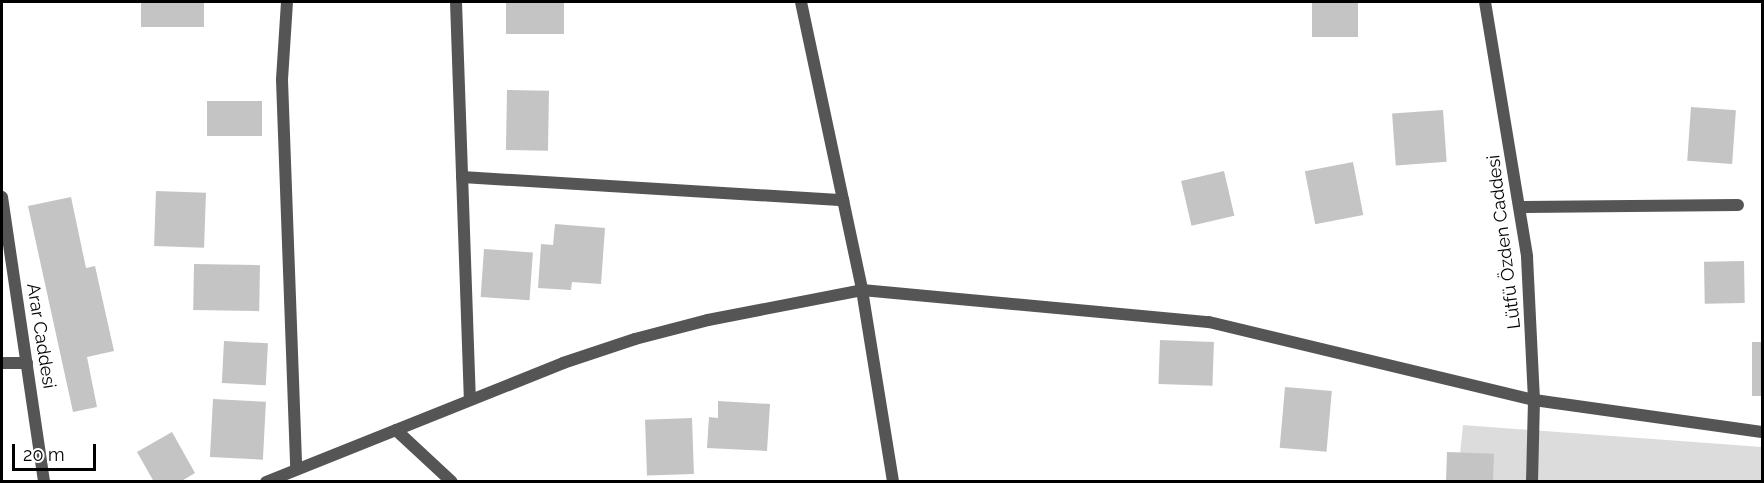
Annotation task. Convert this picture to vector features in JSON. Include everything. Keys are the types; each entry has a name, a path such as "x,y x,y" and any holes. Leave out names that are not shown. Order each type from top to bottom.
{"street":[{"path":"287,2 282,80 296,469"},
{"path":"456,2 470,400"},
{"path":"801,2 862,290 893,482"},
{"name":"Lütfü Özden Caddesi","path":"1485,2 1521,207 1533,322 1532,482"},
{"path":"462,177 843,200"},
{"name":"Arar Caddesi","path":"2,197 44,482"},
{"path":"1521,207 1738,205"},
{"path":"266,482 562,363 635,339 730,315 862,290 1209,322 1534,400 1762,432"},
{"path":"2,363 27,363"},
{"path":"396,430 452,482"}],"shaded area":[{"path":"1463,425 1762,447 1762,481 1457,482"}],"building":[{"path":"141,2 204,2 204,27 141,27"},
{"path":"506,2 564,2 564,34 506,34"},
{"path":"1312,2 1358,2 1358,37 1312,37"},
{"path":"507,90 549,91 548,151 506,150"},
{"path":"207,101 262,101 262,136 207,136"},
{"path":"1691,107 1736,110 1732,164 1687,161"},
{"path":"1443,110 1447,162 1396,165 1392,114"},
{"path":"1353,162 1363,215 1315,224 1305,171"},
{"path":"1224,171 1234,216 1191,226 1181,181"},
{"path":"156,191 206,193 204,248 154,246"},
{"path":"71,197 86,268 95,266 114,351 87,357 97,407 73,412 28,206"},
{"path":"555,224 605,228 601,284 572,282 571,290 538,288 541,244 553,245"},
{"path":"484,249 533,252 530,300 481,297"},
{"path":"1744,261 1745,303 1705,304 1704,262"},
{"path":"194,264 260,265 259,311 193,310"},
{"path":"1160,340 1214,342 1212,386 1158,384"},
{"path":"224,341 268,343 266,385 222,383"},
{"path":"1752,342 1762,342 1762,396 1752,396"},
{"path":"1285,387 1332,391 1327,452 1280,448"},
{"path":"213,399 266,402 263,460 210,457"},
{"path":"718,401 770,404 767,451 707,448 709,417 718,418"},
{"path":"692,418 694,474 647,476 645,420"},
{"path":"172,432 195,473 180,482 154,482 137,452"},
{"path":"1447,452 1494,454 1493,482 1446,482"}]}
